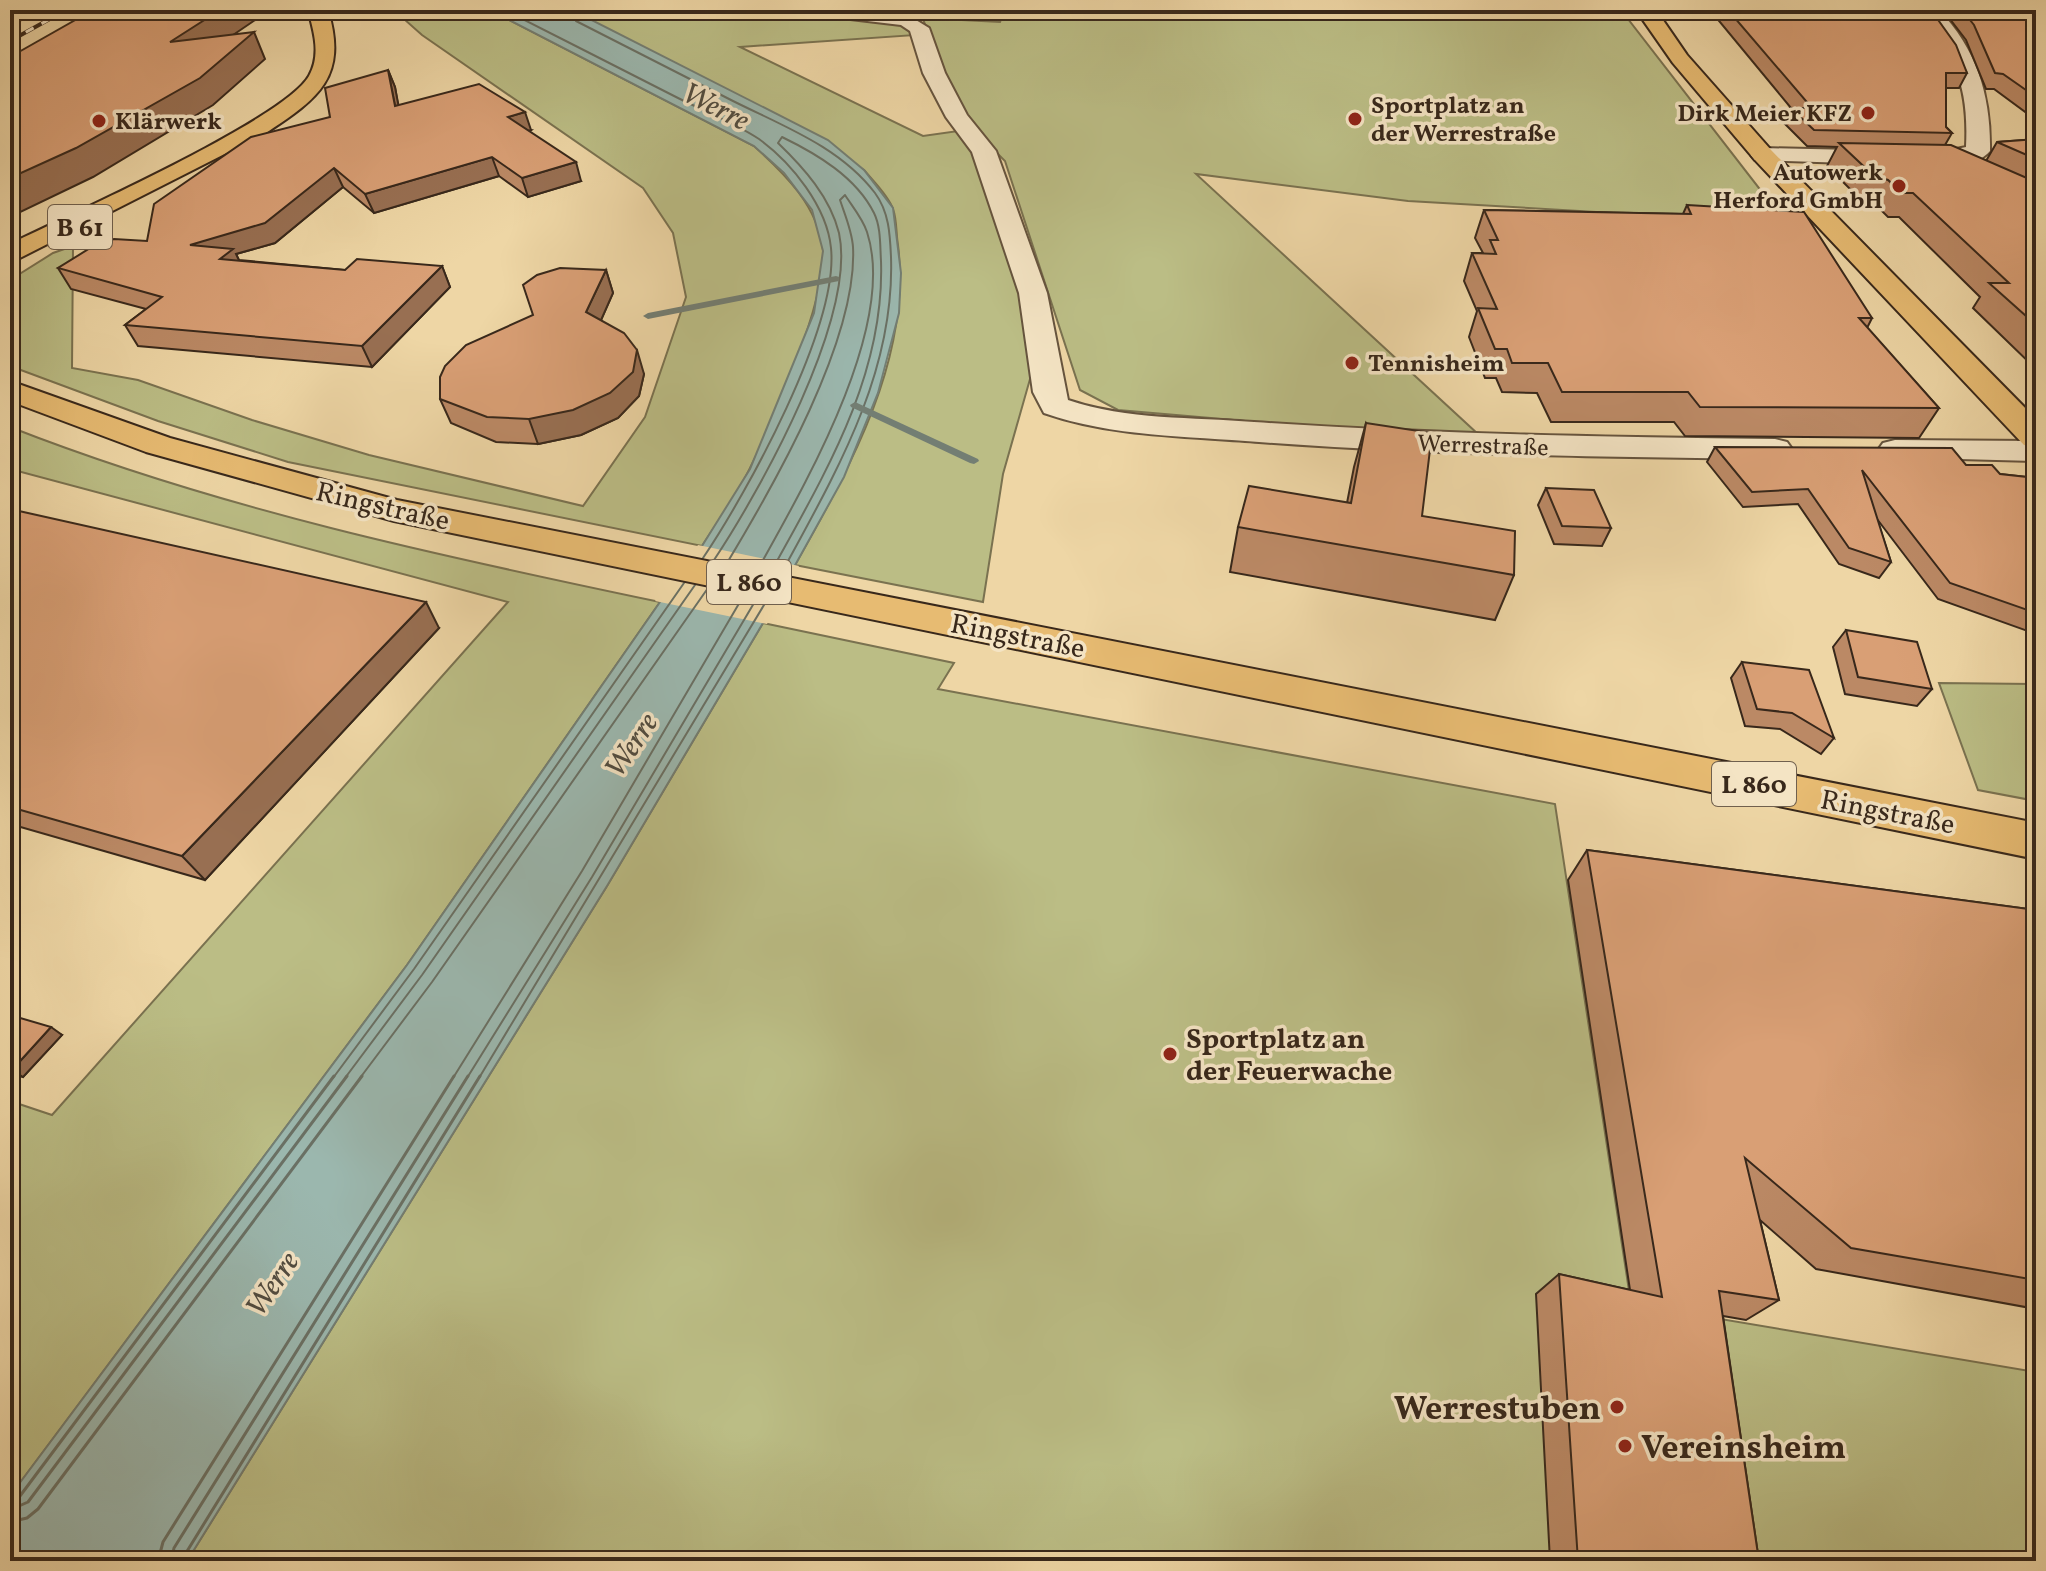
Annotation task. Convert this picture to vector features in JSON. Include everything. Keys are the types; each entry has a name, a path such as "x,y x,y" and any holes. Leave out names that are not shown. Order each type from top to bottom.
{"main road":[{"name":"B 61","path":"10,255 258,128 315,86 324,73 328,48 318,10"},
{"path":"1646,10 1680,59 1763,155 2036,438"},
{"name":"B 61","path":"10,271 151,183"},
{"name":"Ringstraße","path":"10,390 158,445 394,510 2036,841"}],"street":[{"name":"Werrestraße","path":"825,10 906,20 919,28 934,73 957,117 984,151 1033,293 1049,392 1055,406 1071,413 1159,424 1367,441 1801,449"},
{"path":"1763,155 1942,159 1965,157 1978,151 1979,129 1971,74 1959,48 1928,10"},
{"path":"1942,159 1983,177"},
{"path":"1864,450 2036,451"}],"green space":[{"path":"340,10 490,10 754,146 788,180 807,205 820,234 823,250 817,298 808,328 760,448 702,546 288,462 158,421 10,366 10,280 53,253 73,246 72,368 138,380 252,420 369,455 583,506 645,417 686,297 673,233 643,188 422,35 395,11 343,18"},
{"path":"572,10 810,10 907,23 916,35 740,47 923,136 958,131 982,167 1020,282 1034,365 1003,474 983,602 795,565 855,452 886,371 900,288 895,217 888,199 864,170"},
{"name":"Sportplatz an der Werrestraße","path":"1005,10 1621,10 1786,223 1408,201 1196,174 1479,435 1361,431 1118,410 1080,390 1005,161 971,127 940,74 923,18 1000,22"},
{"path":"10,427 169,482 331,528 660,602 407,965 10,1496 10,1101 52,1115 508,602 10,469"},
{"name":"Sportplatz an der Feuerwache","path":"763,623 954,663 938,689 1555,804 1631,1304 2036,1372 2036,1561 187,1561 607,886"},
{"path":"1939,683 2036,684 2036,801 1978,790"}],"water":[{"name":"Werre","path":"490,10 572,10 828,140 864,170 893,208 901,273 899,313 878,393 844,477 763,623 607,886 187,1561 10,1561 10,1496 407,965 702,546 750,469 814,313 823,251 812,210 784,173 754,146"}],"pier":[{"path":"698,545 799,566 767,624 655,601"}],"building":[{"name":"Klärwerk","path":"93,10 220,10 170,42 254,32 200,78 76,148 10,178 10,57"},
{"path":"1728,10 1931,10 1956,45 1967,73 1946,73 1946,127 1952,133 1814,130 1791,108 1812,108"},
{"path":"1962,10 2036,10 2036,97 2003,74 1995,73 1974,25"},
{"path":"388,70 395,106 479,84 525,112 508,117 576,162 522,178 492,157 365,194 334,168 265,223 190,245 233,249 220,259 345,270 357,259 442,266 362,346 125,325 162,297 58,268 95,245 114,239 147,241 154,204 251,137 330,117 325,88"},
{"path":"2036,139 2036,159 1997,142"},
{"path":"1839,143 1951,145 2036,182 2036,325 1989,283 2009,283 1913,193 1902,193 1888,180 1873,175"},
{"path":"1687,205 1804,212 1872,318 1859,318 1939,408 1700,407 1688,392 1562,392 1548,363 1512,363 1507,349 1495,349 1478,308 1497,309 1472,253 1496,254 1490,240 1498,240 1484,210 1691,214"},
{"path":"560,268 606,270 586,312 624,333 637,350 633,372 610,393 573,410 529,419 487,417 440,399 440,377 445,366 466,345 533,315 523,285 537,275"},
{"path":"1366,423 1432,433 1422,516 1515,531 1514,575 1238,527 1249,486 1351,503"},
{"path":"1715,447 1952,448 1966,465 1992,465 2000,474 2036,478 2036,613 1950,583 1862,470 1891,562 1849,548 1808,489 1752,492"},
{"path":"1546,488 1594,490 1611,528 1562,526"},
{"path":"10,509 426,602 182,856 10,807"},
{"path":"1846,630 1917,642 1932,689 1858,677"},
{"path":"1742,662 1809,670 1834,738 1792,713 1757,709"},
{"path":"1587,850 2036,910 2036,1280 1851,1248 1745,1158 1779,1300 1719,1291 1759,1561 1578,1561 1559,1274 1662,1297"},
{"path":"10,1015 51,1027 12,1070 10,1069"}],"waterway":[{"path":"648,316 836,279"},
{"path":"855,405 974,461"}],"railway":[{"path":"10,25 38,10"},
{"path":"10,41 66,10"}],"place":[{"name":"Dirk Meier KFZ","path":"1868,113"},
{"name":"Sportplatz an der Werrestraße","path":"1355,119"},
{"name":"Klärwerk","path":"99,121"},
{"name":"Autowerk Herford GmbH","path":"1899,186"},
{"name":"Tennisheim","path":"1352,363"},
{"name":"Sportplatz an der Feuerwache","path":"1170,1054"},
{"name":"Werrestuben","path":"1617,1407"},
{"name":"Vereinsheim","path":"1625,1446"}]}
